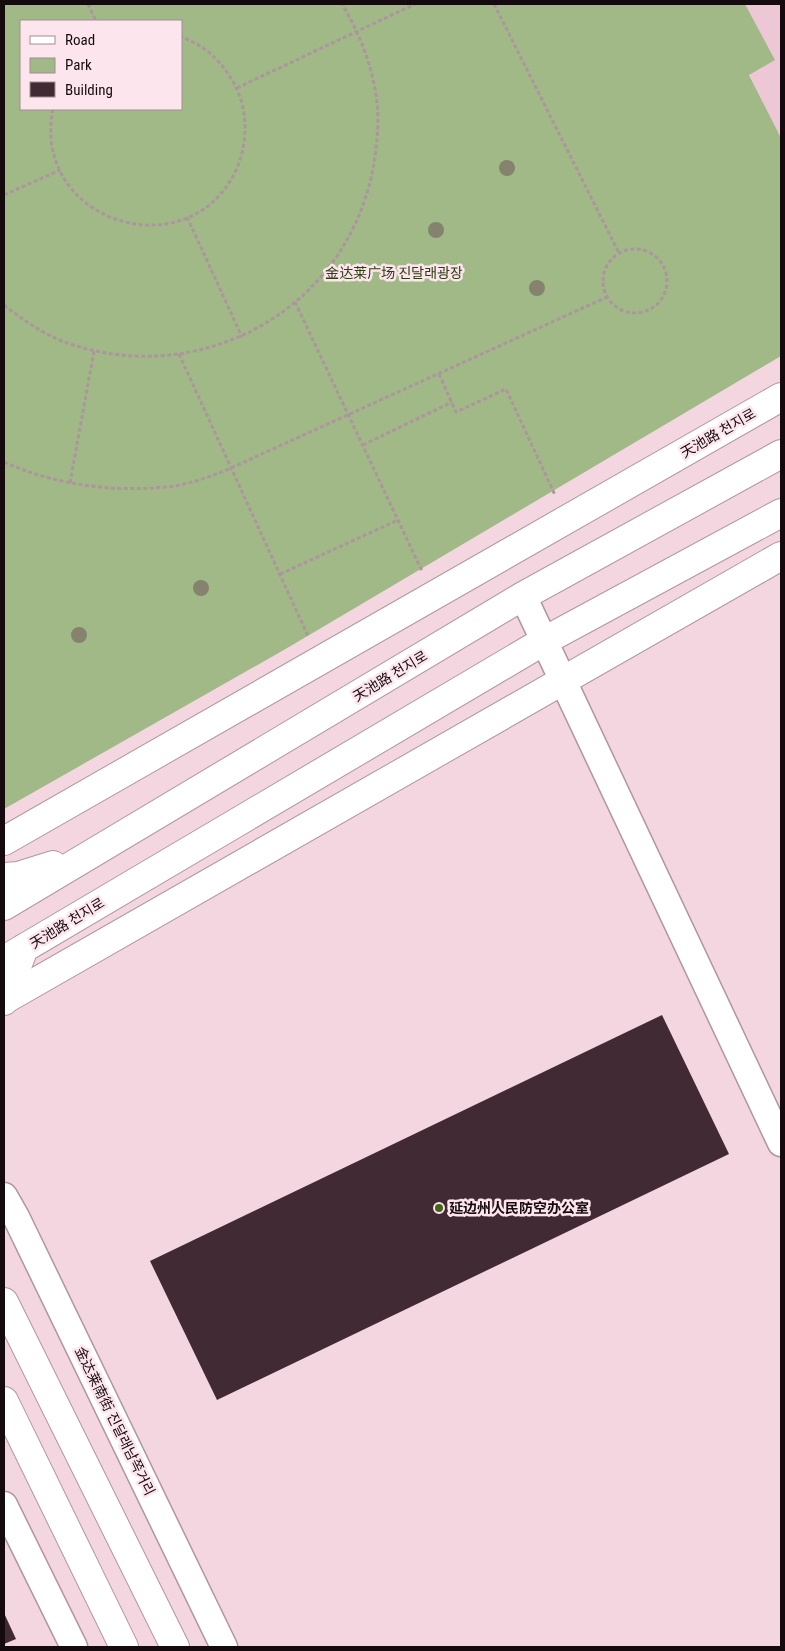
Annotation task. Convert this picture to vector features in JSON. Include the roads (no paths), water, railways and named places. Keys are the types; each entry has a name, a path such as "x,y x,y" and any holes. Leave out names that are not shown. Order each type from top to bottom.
{"main road":[{"name":"天池路 천지로","path":"4,841 781,397"},
{"name":"天池路 천지로","path":"4,906 523,596 781,454"},
{"name":"天池路 천지로","path":"14,954 544,641 781,512"},
{"path":"4,1001 781,556"},
{"path":"4,877 18,876 93,854"},
{"path":"4,1001 14,954"},
{"path":"4,1302 175,1647"},
{"path":"4,1401 124,1647"}],"street":[{"path":"523,596 781,1143"},
{"name":"金达莱南街 진달래남쪽거리","path":"4,1196 16,1216 224,1647"},
{"path":"4,1504 74,1647"}],"place":[{"name":"延边州人民防空办公室","path":"439,1208"}],"park label":[{"name":"金达莱广场 진달래광장","path":"394,273"}]}
